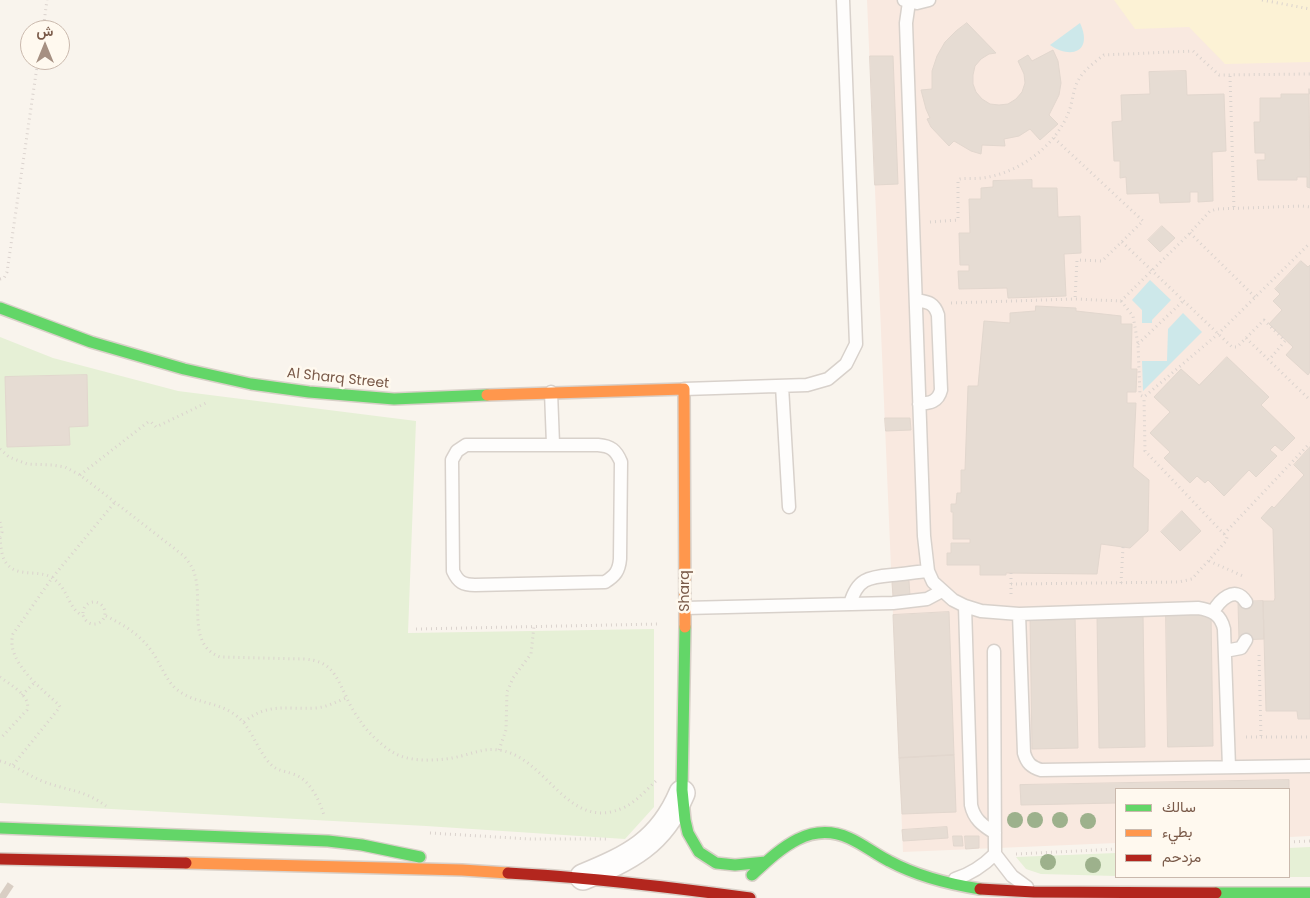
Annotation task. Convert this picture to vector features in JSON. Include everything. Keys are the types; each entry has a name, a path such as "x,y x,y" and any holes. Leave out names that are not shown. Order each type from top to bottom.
{"main road":[{"name":"Al Sharq Street","path":"0,308 91,342 184,369 251,384 309,392 394,399 551,392 684,389"},
{"name":"Sharq","path":"684,389 685,623 682,783 686,825 691,842 702,855 716,864 734,866 766,862"},
{"path":"0,828 328,840 396,851 462,870"},
{"path":"731,895 792,840 809,834 823,832 841,834 853,839 906,869 942,882 1004,890 1310,893"},
{"path":"0,858 462,870 583,877 750,898"}],"street":[{"name":"Sharq","path":"583,877 620,862 651,839 664,826 676,807 682,783"}],"lane":[{"path":"684,389 806,385 828,379 846,364 856,344 843,0"},
{"path":"929,0 917,3 907,1 906,24 924,536 928,571 933,582 953,600 981,611 1019,614 1198,608 1213,612 1222,622 1225,651 1229,767"},
{"path":"916,300 932,304 938,314 941,390 935,401 919,404"},
{"path":"782,386 789,507"},
{"path":"551,392 553,444"},
{"path":"553,444 609,446 617,452 622,462 620,559 619,569 614,577 605,582 475,585 466,585 457,580 452,571 452,460 457,451 466,445 553,444"},
{"path":"850,604 853,593 858,586 871,577 928,571"},
{"path":"685,608 917,601 927,599 942,591"},
{"path":"1213,612 1221,599 1229,595 1239,596 1246,602"},
{"path":"965,606 970,805 977,820 995,833"},
{"path":"1019,614 1024,753 1030,765 1041,770 1310,766"},
{"path":"1225,651 1242,648 1246,640"},
{"path":"994,651 995,854 1012,876 1035,891"},
{"path":"942,882 971,873 984,865 995,854"}],"path":[{"path":"44,20 47,0"},
{"path":"1262,0 1310,10"},
{"path":"913,222 958,220 958,180 984,178 1001,173 1017,166 1043,149 1054,138 1069,114 1078,80 1104,55 1193,51 1219,75 1310,74"},
{"path":"0,279 4,278 7,272 37,70"},
{"path":"1230,76 1234,208"},
{"path":"1054,138 1143,219 1143,222 1102,261 1078,260 1075,300"},
{"path":"932,304 1075,300 1121,301 1210,211 1234,208 1310,207"},
{"path":"1190,233 1255,297"},
{"path":"1122,242 1232,347 1236,347 1263,320 1285,342 1269,360"},
{"path":"1144,397 1218,334 1310,242"},
{"path":"1011,584 1179,582 1192,579 1226,541 1227,538 1224,534 1145,451 1144,397 1140,395 1138,344 1134,316 1121,301"},
{"path":"1138,344 1183,301"},
{"path":"1246,338 1310,400"},
{"path":"80,475 148,422 151,422 156,427 206,403"},
{"path":"1224,534 1310,443"},
{"path":"0,449 9,457 27,464 52,465 65,468 80,475 176,549 190,563 194,573 200,636 209,652 220,657 314,659 330,668 336,675 346,698 360,721 371,734 396,754 423,760 437,760 450,759 487,749 499,750 520,757 572,803 592,812 614,810 625,806 663,775 682,783"},
{"path":"13,765 60,705 34,683 13,652 11,641 13,634 52,578 115,502"},
{"path":"0,522 2,532 0,538 1,556 13,569 44,574 52,578 65,590 75,610 91,624 97,624 102,621 106,616 106,610 98,602 92,602 86,605 83,610 83,616"},
{"path":"1121,583 1123,547"},
{"path":"106,616 131,630 143,640 153,653 166,678 182,694 196,701 223,708 234,714 244,722 253,734 266,759 272,766 302,779 320,803 328,840"},
{"path":"416,629 685,623"},
{"path":"499,750 506,730 506,702 509,685 531,654 534,626"},
{"path":"1259,649 1261,737"},
{"path":"0,677 28,702 28,710 0,739"},
{"path":"22,695 34,683"},
{"path":"244,722 260,711 268,709 277,707 317,708 328,706 346,698"},
{"path":"1228,738 1310,736"},
{"path":"0,761 13,765 44,782 95,797 106,806 129,833"},
{"path":"1290,842 1310,841"},
{"path":"995,854 1115,849"}],"shaded area":[{"path":"867,0 1310,0 1310,836 1290,837 1290,788 1115,788 1115,843 903,852"}],"green space":[{"path":"0,337 53,358 178,391 416,421 408,633 654,629 654,807 625,839 426,826 0,803"},
{"path":"1310,847 1310,877 1290,877 1290,848"},
{"path":"1115,853 1115,876 1041,874 1026,869 1016,857"}],"sand":[{"path":"1114,0 1310,0 1310,62 1225,64 1189,27 1135,29"}],"water":[{"path":"1080,23 1084,40 1078,50 1066,52 1050,45"},
{"path":"1150,280 1171,300 1152,320 1152,323 1142,323 1142,310 1132,300"},
{"path":"1183,313 1202,332 1143,391 1142,361 1167,361 1168,329"}],"building":[{"path":"967,23 996,53 989,54 981,59 975,66 973,75 973,84 976,92 990,104 1008,104 1022,92 1025,83 1024,74 1018,61 1028,55 1032,61 1053,50 1058,61 1061,83 1059,95 1049,115 1058,124 1040,140 1030,129 1019,136 1004,139 1005,146 982,145 981,154 971,151 954,141 949,146 931,127 927,119 930,118 921,90 932,89 932,71 937,56 945,42"},
{"path":"870,56 893,56 898,184 875,185"},
{"path":"1186,71 1187,95 1224,94 1226,151 1212,152 1213,201 1198,202 1198,192 1190,192 1190,202 1160,203 1159,193 1127,194 1126,177 1120,178 1120,161 1114,161 1112,122 1122,121 1121,95 1150,94 1149,72"},
{"path":"1309,89 1310,188 1307,187 1307,177 1297,177 1297,180 1258,180 1257,160 1265,160 1265,153 1255,153 1254,122 1260,122 1260,98 1281,98 1281,94 1309,94"},
{"path":"1032,180 1032,188 1057,188 1058,217 1080,216 1081,253 1064,254 1066,296 1008,298 1007,288 959,289 958,271 969,271 969,265 960,265 959,233 970,233 969,199 981,199 981,188 993,187 993,181"},
{"path":"1162,226 1175,238 1160,252 1148,240"},
{"path":"1301,261 1308,267 1310,265 1310,372 1308,375 1286,355 1293,347 1269,324 1282,310 1273,301 1280,294 1275,289"},
{"path":"1036,306 1076,308 1076,311 1121,316 1121,324 1132,324 1131,369 1137,369 1136,392 1127,392 1127,403 1136,403 1133,467 1149,480 1148,531 1130,548 1101,544 1097,574 1006,573 1006,575 980,575 980,565 947,565 947,553 951,553 951,543 970,543 970,539 953,539 953,512 951,512 951,504 956,504 957,493 961,493 961,470 965,470 968,386 978,386 984,321 1010,323 1010,313 1035,311"},
{"path":"1227,357 1269,397 1261,405 1295,438 1282,451 1275,445 1270,450 1277,456 1256,477 1249,470 1224,496 1208,480 1205,483 1197,476 1190,483 1164,458 1170,452 1150,433 1170,412 1154,397 1181,369 1199,385"},
{"path":"87,375 88,426 69,427 70,445 7,447 5,377"},
{"path":"885,418 910,418 911,430 886,431"},
{"path":"1310,447 1310,719 1298,719 1297,711 1266,711 1263,601 1274,601 1275,598 1273,529 1261,518 1272,506 1274,508 1304,475 1294,465"},
{"path":"1182,511 1201,531 1180,551 1161,532"},
{"path":"909,581 910,596 893,596 892,582"},
{"path":"1263,601 1264,639 1239,640 1238,602"},
{"path":"949,612 954,755 899,758 893,615"},
{"path":"1166,613 1211,613 1213,746 1168,747"},
{"path":"1143,614 1145,747 1099,748 1097,615"},
{"path":"1075,615 1078,748 1032,749 1030,616"},
{"path":"954,755 956,812 902,814 899,758"},
{"path":"1289,780 1289,788 1115,788 1115,803 1021,805 1020,785"},
{"path":"947,827 948,838 903,841 902,830"},
{"path":"953,836 962,836 963,846 954,846"},
{"path":"965,836 979,836 979,848 966,849"}],"tunnel":[{"path":"0,894 6,898"}],"traffic: fast":[{"path":"0,308 91,342 184,369 251,384 309,392 394,399 487,395"},
{"path":"685,627 682,790 688,833 699,852 716,863 735,865 766,862"},
{"path":"0,828 328,841 362,845 420,857"},
{"path":"752,875 773,856 796,840 808,835 834,833 854,840 911,871 956,885 980,889"},
{"path":"1216,893 1310,893"}],"traffic: slow":[{"path":"487,395 684,389 685,627"},
{"path":"186,863 462,870 508,873"}],"traffic: jam":[{"path":"0,859 186,863"},
{"path":"508,873 629,883 750,898"},
{"path":"980,889 1034,892 1216,893"}]}
